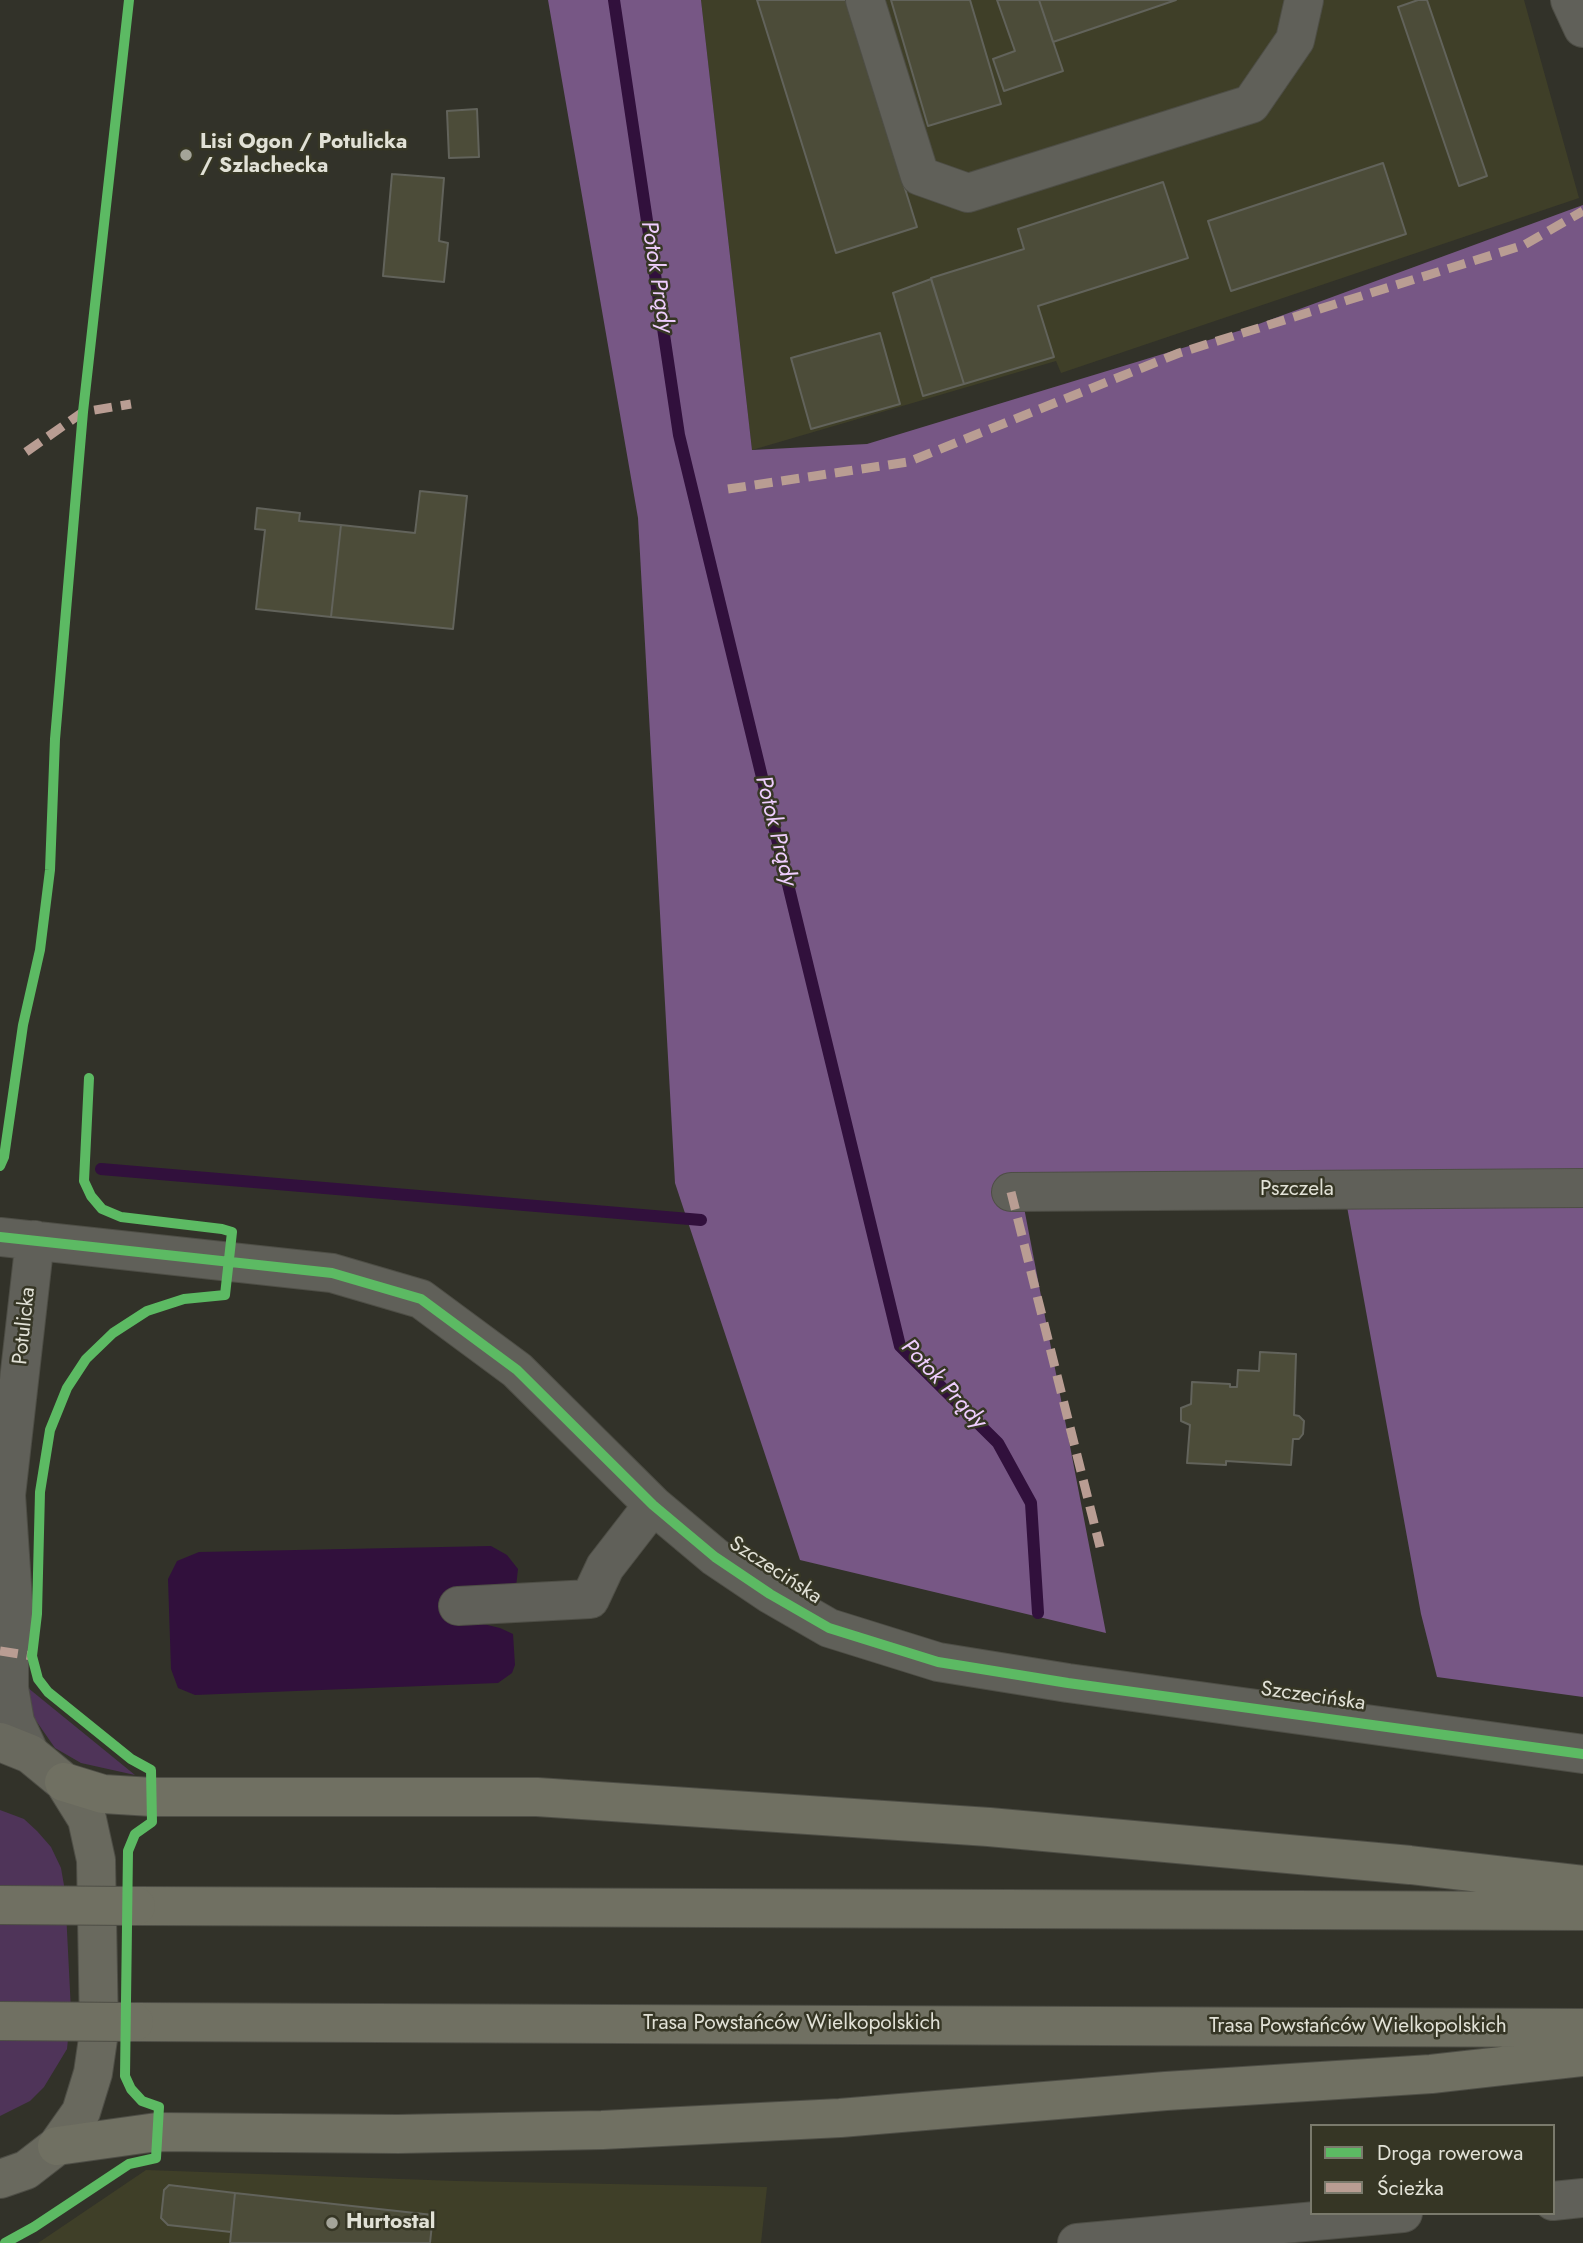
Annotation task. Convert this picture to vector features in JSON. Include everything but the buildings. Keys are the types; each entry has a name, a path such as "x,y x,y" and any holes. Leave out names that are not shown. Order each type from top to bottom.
{"highway":[{"path":"64,1782 103,1794 152,1797 537,1797 948,1825 1410,1866 1583,1885"},
{"path":"0,1905 1583,1911"},
{"name":"Trasa Powstańców Wielkopolskich","path":"0,2021 1583,2028"},
{"path":"57,2146 158,2132 398,2134 602,2130 840,2118 1166,2091 1431,2074 1583,2057"}],"main road":[{"path":"0,2179 26,2170 57,2146 81,2112 93,2073 99,2032 96,1860 87,1819 64,1782 15,1748"}],"street":[{"path":"865,0 920,176 968,193 1251,104 1295,40 1304,0"},
{"path":"1570,0 1583,27"},
{"name":"Pszczela","path":"1011,1192 1583,1188"},
{"name":"Szczecińska","path":"17,1238 332,1273 421,1299 517,1370 653,1505 715,1557 770,1594 829,1628 938,1662 1583,1754"},
{"name":"Potulicka","path":"15,1748 15,1722 9,1688 9,1653 14,1616 3,1506 17,1238"},
{"path":"458,1606 590,1599 605,1567 653,1505"},
{"path":"1555,2201 1583,2198"},
{"path":"1077,2243 1381,2215"}],"shaded area":[{"path":"548,0 701,0 752,450 867,444 1245,329 1583,205 1583,1697 1437,1677 1421,1614 1344,1190 1021,1192 1106,1633 800,1560 675,1183 638,518"},
{"path":"701,0 1524,0 1579,198 1061,373 1056,361 752,450"},
{"path":"491,1546 507,1555 518,1569 516,1587 454,1617 500,1628 513,1634 515,1665 512,1673 498,1683 195,1695 178,1688 171,1669 168,1579 177,1561 199,1552"},
{"path":"22,1683 135,1775 81,1763 55,1748 30,1712"},
{"path":"0,1810 24,1819 37,1831 51,1847 61,1868 65,1891 71,2011 67,2049 44,2087 30,2101 0,2116"},
{"path":"146,2170 457,2181 767,2187 761,2243 38,2243"}],"waterway":[{"name":"Potok Prądy","path":"614,0 679,435 900,1346 998,1443 1031,1503 1038,1613"},
{"path":"101,1169 701,1220"}],"marked path":[{"path":"728,489 908,462 1179,353 1524,245 1583,211"},
{"path":"26,452 83,412 131,404"},
{"path":"1011,1192 1100,1547"},
{"path":"0,1651 32,1656"}],"cycle path":[{"path":"0,1166 4,1157 23,1025 40,950 50,870 55,739 83,412 129,0"},
{"path":"5,2243 129,2164 156,2158 159,2107 142,2101 131,2089 125,2076 128,1851 135,1834 152,1822 151,1770 131,1759 48,1692 38,1679 32,1656 37,1614 40,1492 50,1430 67,1388 86,1359 113,1333 147,1311 184,1299 225,1295 232,1232 121,1217 102,1209 91,1196 84,1181 89,1078"},
{"path":"0,1237 332,1273 421,1299 517,1370 653,1505 715,1557 770,1594 829,1628 938,1662 1068,1683 1583,1754"}],"place":[{"name":"Lisi Ogon / Potulicka / Szlachecka","path":"186,155"},
{"name":"Hurtostal","path":"332,2223"}]}
